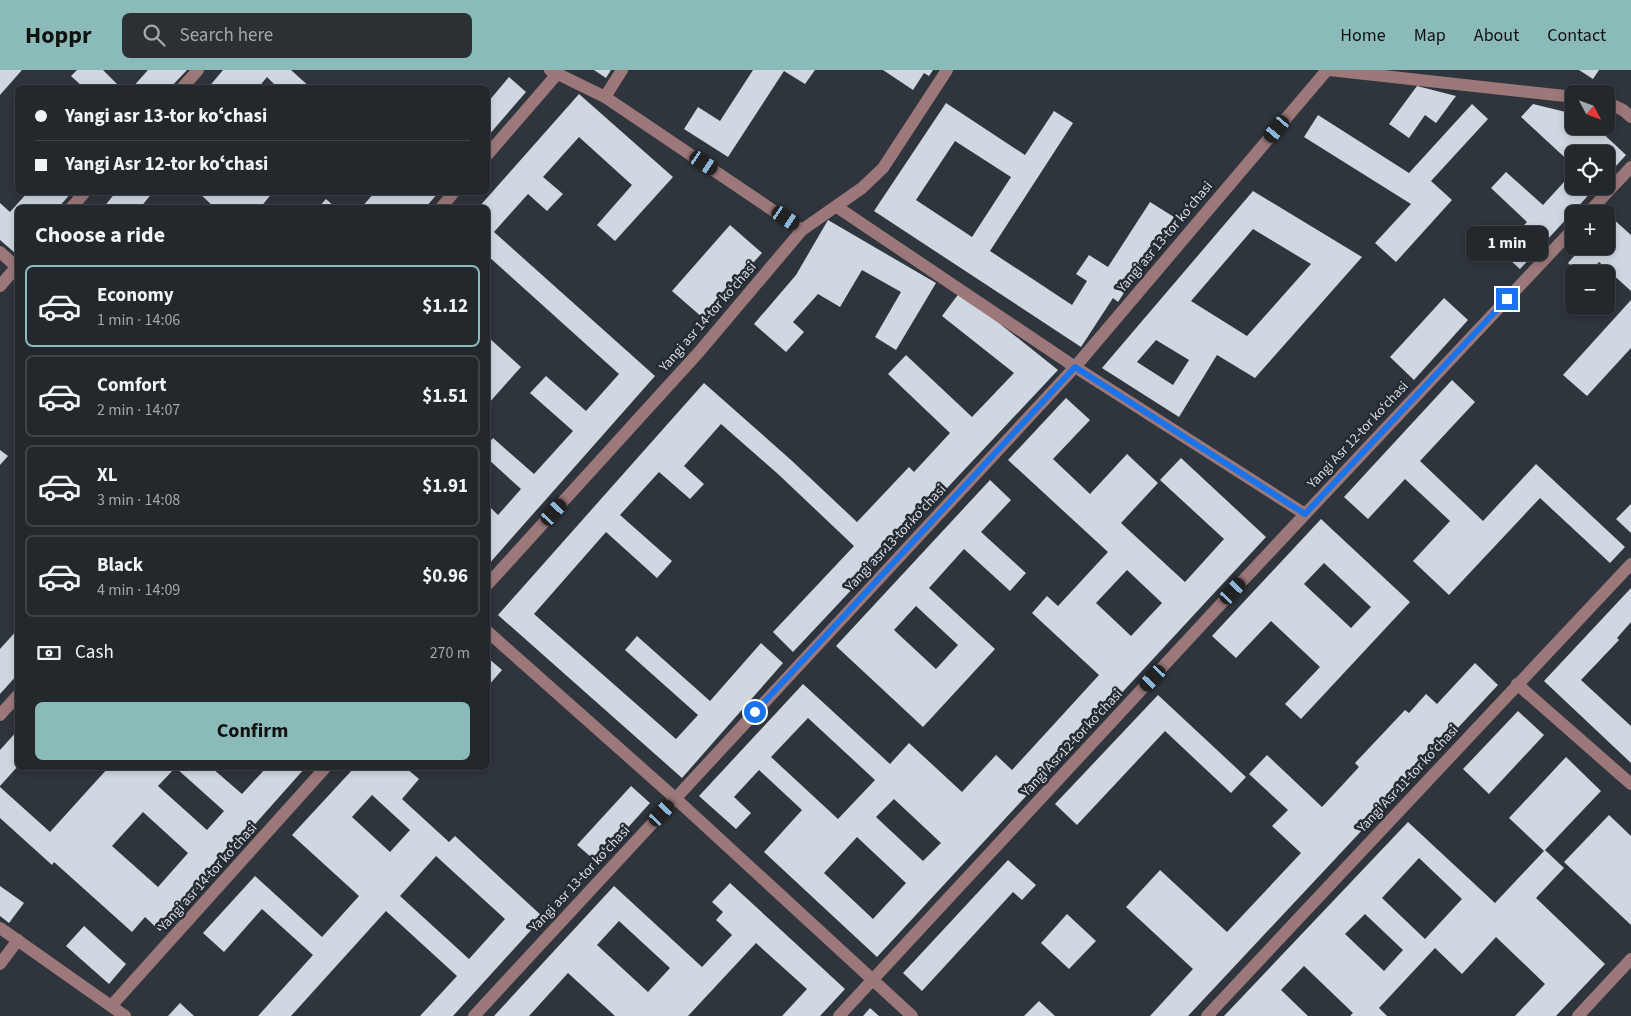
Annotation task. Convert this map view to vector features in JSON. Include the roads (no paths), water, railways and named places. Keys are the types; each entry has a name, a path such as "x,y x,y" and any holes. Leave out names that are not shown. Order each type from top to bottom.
{"street":[{"path":"185,85 198,70"},
{"path":"605,97 622,70"},
{"name":"Yangi asr 14-tor koʻchasi","path":"490,582 699,352 802,230 862,188 883,168 947,70"},
{"path":"1328,70 1565,96"},
{"name":"Yangi asr 13-tor koʻchasi","path":"474,1016 1075,367 1328,70"},
{"path":"490,152 554,72 605,97 802,230"},
{"path":"1615,106 1631,116"},
{"path":"1595,205 1631,167"},
{"path":"74,205 82,195"},
{"path":"837,206 1075,367 1305,514"},
{"name":"Yangi Asr 12-tor koʻchasi","path":"839,1016 1305,514 1565,238"},
{"path":"0,252 15,264"},
{"path":"0,286 15,268"},
{"name":"Yangi Asr 11-tor koʻchasi","path":"1207,1016 1631,564"},
{"path":"490,634 675,798 912,1016"},
{"path":"1517,684 1631,784"},
{"path":"0,715 15,698"},
{"name":"Yangi asr 14-tor koʻchasi","path":"112,1005 323,770"},
{"path":"0,928 112,1005 125,1016"},
{"path":"0,964 18,940"},
{"path":"1578,1016 1631,959"}]}
